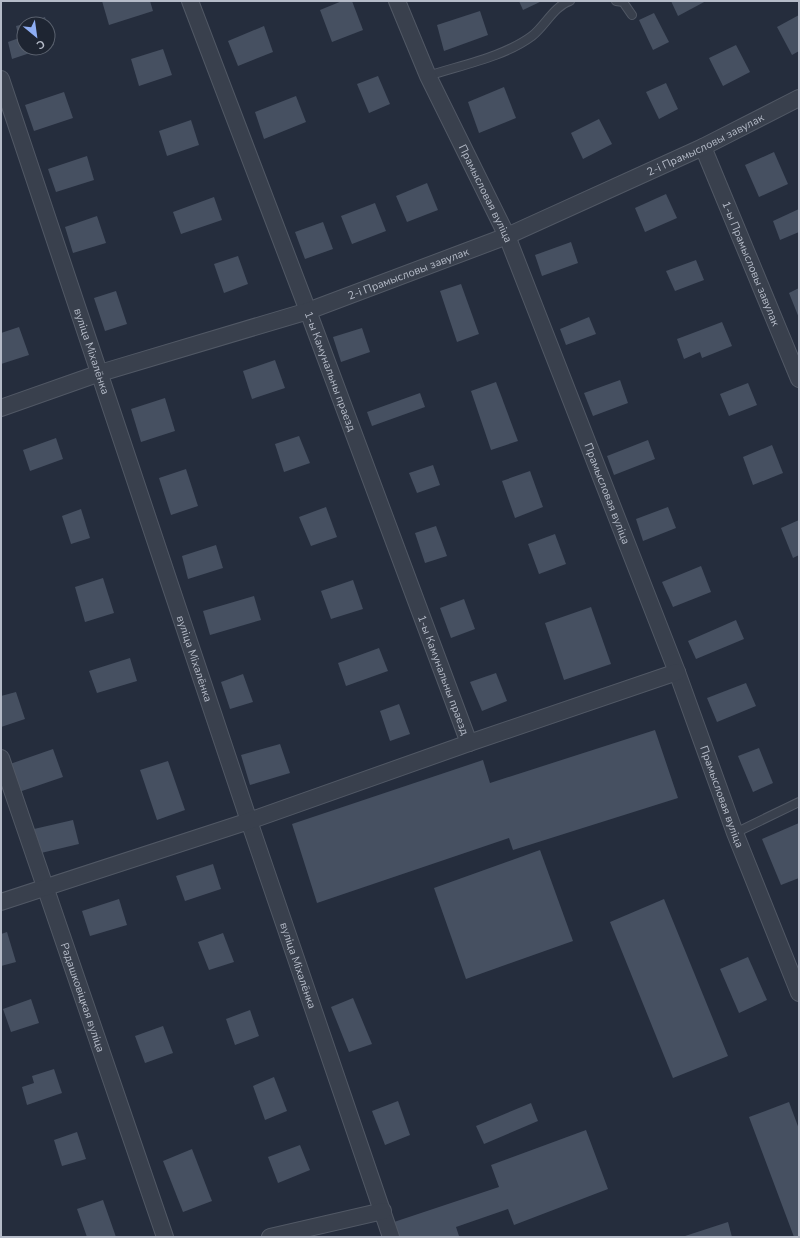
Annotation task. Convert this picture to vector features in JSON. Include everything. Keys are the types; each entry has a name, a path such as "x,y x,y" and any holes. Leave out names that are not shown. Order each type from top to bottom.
{"street":[{"name":"1-ы Камунальны праезд","path":"190,1 308,311 469,743"},
{"name":"Прамысловая вуліца","path":"397,1 428,76 507,236 677,672 735,833 799,993"},
{"name":"вуліца Міхалёнка","path":"1,79 249,822 391,1237"},
{"name":"2-і Прамысловы завулак","path":"1,408 100,373 308,311 507,236 703,147 799,98"},
{"name":"1-ы Прамысловы завулак","path":"703,147 799,379"},
{"path":"1,902 46,886 249,822 469,743 677,672"},
{"name":"Радашковіцкая вуліца","path":"1,758 165,1237"},
{"path":"270,1237 383,1211"}],"lane":[{"path":"428,76 510,49 532,36 548,18 570,1"},
{"path":"616,1 623,2 632,15"},
{"path":"735,833 799,802"}],"building":[{"path":"102,1 150,1 153,11 109,25"},
{"path":"342,1 352,1 363,30 332,42 320,10"},
{"path":"519,1 542,1 523,10"},
{"path":"671,1 706,1 678,16"},
{"path":"480,11 488,35 444,51 437,25"},
{"path":"654,13 669,42 653,50 639,20"},
{"path":"799,15 799,51 792,55 777,27"},
{"path":"264,26 273,52 238,66 228,41"},
{"path":"16,39 16,56 21,56 12,59 8,42"},
{"path":"736,45 750,72 723,86 709,58"},
{"path":"163,49 172,75 139,86 131,59"},
{"path":"378,76 390,104 369,113 357,84"},
{"path":"666,83 678,109 659,119 646,92"},
{"path":"504,87 516,118 479,133 468,102"},
{"path":"64,92 73,118 34,131 25,105"},
{"path":"296,96 306,122 264,139 255,112"},
{"path":"599,119 612,144 583,159 571,133"},
{"path":"191,120 199,145 167,156 159,131"},
{"path":"774,152 788,184 759,197 745,165"},
{"path":"87,156 94,180 56,192 48,169"},
{"path":"427,183 438,210 407,222 396,196"},
{"path":"666,194 677,218 645,232 635,208"},
{"path":"214,197 222,220 181,234 173,212"},
{"path":"375,203 386,231 352,244 341,216"},
{"path":"799,209 799,232 780,240 773,221"},
{"path":"97,216 106,243 73,253 65,227"},
{"path":"323,222 333,249 305,259 295,232"},
{"path":"571,242 578,263 542,276 535,255"},
{"path":"238,256 248,284 224,293 214,264"},
{"path":"696,260 704,280 675,291 666,271"},
{"path":"461,284 479,334 457,342 440,291"},
{"path":"799,288 799,318 789,293"},
{"path":"116,291 127,324 105,331 94,298"},
{"path":"589,317 596,334 566,345 560,329"},
{"path":"722,322 732,346 702,358 700,352 684,359 677,339"},
{"path":"19,327 29,355 1,364 1,333"},
{"path":"362,328 370,352 341,362 333,337"},
{"path":"275,360 285,388 252,399 243,371"},
{"path":"620,380 628,403 593,416 584,393"},
{"path":"496,382 518,441 491,450 471,391"},
{"path":"748,383 757,405 729,416 720,394"},
{"path":"420,393 425,407 372,426 367,412"},
{"path":"165,398 175,431 141,442 131,409"},
{"path":"299,436 310,463 284,472 275,444"},
{"path":"56,438 63,459 30,471 23,450"},
{"path":"648,440 655,459 614,475 607,456"},
{"path":"772,445 783,473 753,485 743,457"},
{"path":"433,465 440,485 417,493 409,473"},
{"path":"186,469 198,506 171,515 159,478"},
{"path":"530,471 543,507 515,518 502,481"},
{"path":"326,507 337,537 311,546 299,517"},
{"path":"668,507 676,528 643,541 636,519"},
{"path":"81,509 90,538 71,544 62,516"},
{"path":"799,520 799,555 793,558 781,528"},
{"path":"436,526 447,556 425,563 415,533"},
{"path":"555,534 566,564 539,574 528,544"},
{"path":"216,545 223,568 188,579 182,556"},
{"path":"701,566 711,592 673,607 662,582"},
{"path":"103,578 114,613 85,622 75,587"},
{"path":"353,580 363,609 331,619 321,591"},
{"path":"254,596 261,620 210,635 203,611"},
{"path":"464,599 475,629 451,638 440,608"},
{"path":"591,607 611,664 564,680 545,623"},
{"path":"736,620 744,639 696,659 688,641"},
{"path":"379,648 388,671 346,686 338,663"},
{"path":"130,658 137,681 97,693 89,671"},
{"path":"496,673 507,701 482,711 470,682"},
{"path":"243,674 253,702 230,709 221,682"},
{"path":"746,683 756,706 717,722 707,698"},
{"path":"16,692 25,719 1,727 1,696"},
{"path":"399,704 410,734 390,741 380,711"},
{"path":"655,730 678,798 513,850 509,838 317,903 292,824 483,760 490,783"},
{"path":"280,744 290,773 250,785 241,755"},
{"path":"759,748 773,783 753,792 738,756"},
{"path":"53,749 63,777 19,792 10,764"},
{"path":"168,761 185,810 157,820 140,770"},
{"path":"73,820 79,844 41,853 34,829"},
{"path":"799,823 799,878 781,885 762,839"},
{"path":"540,850 573,941 466,979 434,888"},
{"path":"213,864 221,889 185,901 176,876"},
{"path":"119,899 127,925 90,936 82,911"},
{"path":"664,899 728,1056 673,1078 610,922"},
{"path":"7,932 16,962 1,966 1,934"},
{"path":"223,933 234,962 209,970 198,942"},
{"path":"748,957 767,1000 739,1013 720,969"},
{"path":"353,998 372,1044 349,1052 331,1007"},
{"path":"31,999 39,1023 11,1032 3,1009"},
{"path":"250,1010 259,1036 235,1045 226,1019"},
{"path":"163,1026 173,1053 145,1063 135,1036"},
{"path":"54,1069 62,1093 27,1105 22,1087 34,1083 32,1076"},
{"path":"274,1077 287,1111 265,1120 253,1086"},
{"path":"398,1101 410,1135 385,1145 372,1111"},
{"path":"789,1102 799,1129 799,1237 794,1237 749,1117"},
{"path":"531,1103 538,1121 484,1144 476,1126"},
{"path":"586,1130 608,1189 514,1225 508,1209 456,1227 459,1236 398,1237 394,1222 499,1187 491,1165"},
{"path":"77,1132 86,1159 62,1166 54,1140"},
{"path":"300,1145 310,1170 278,1183 268,1157"},
{"path":"192,1149 212,1201 183,1212 163,1161"},
{"path":"103,1200 116,1237 87,1237 77,1209"},
{"path":"728,1222 732,1237 682,1237"}]}
